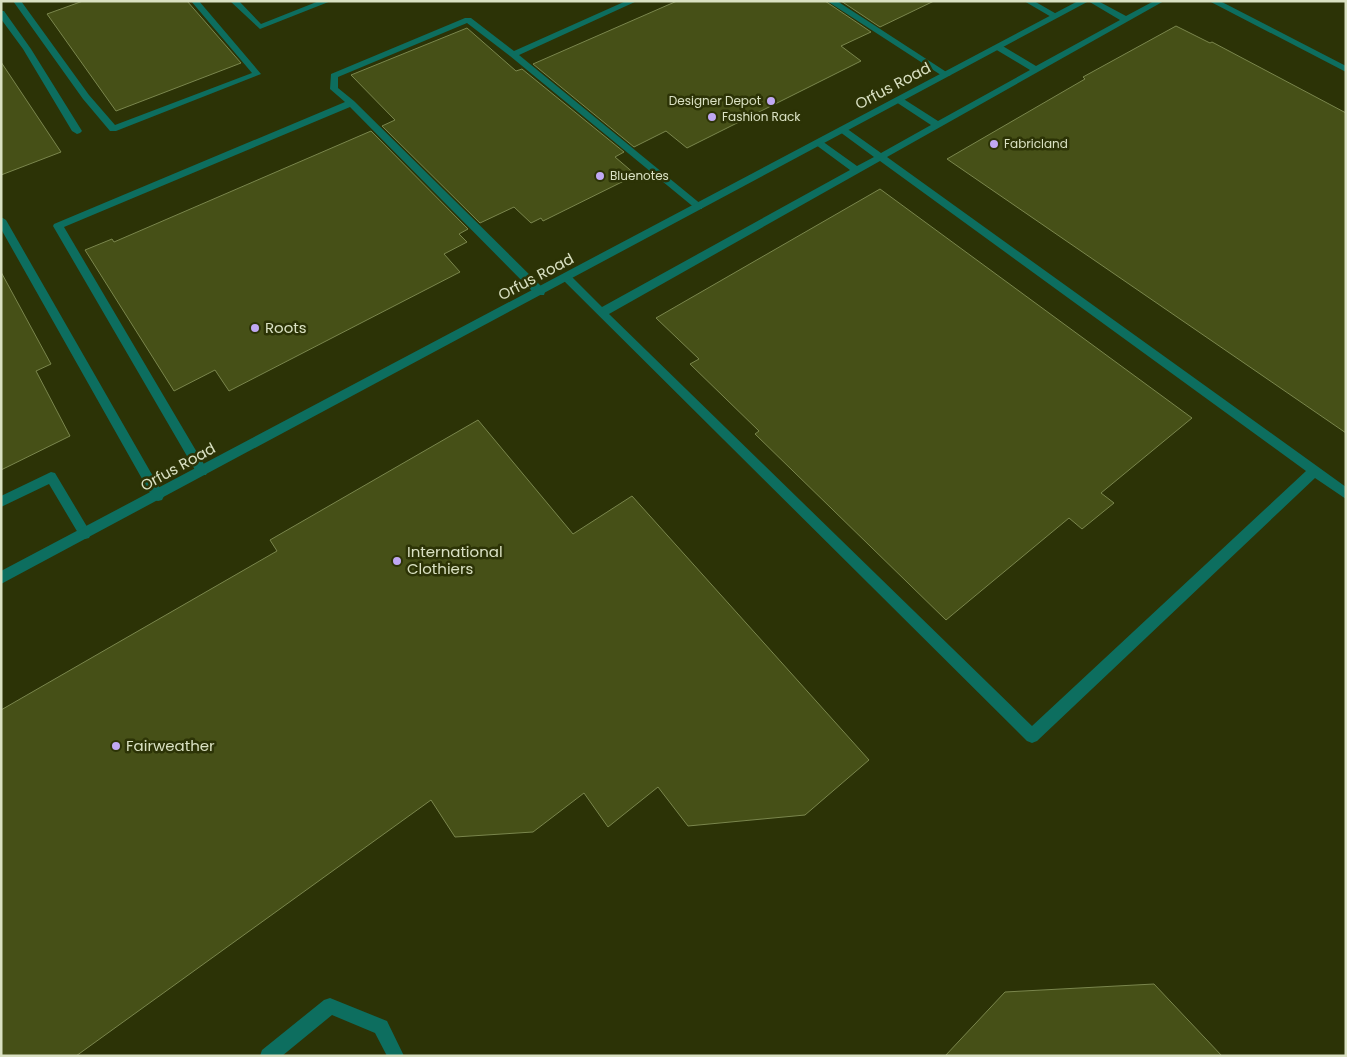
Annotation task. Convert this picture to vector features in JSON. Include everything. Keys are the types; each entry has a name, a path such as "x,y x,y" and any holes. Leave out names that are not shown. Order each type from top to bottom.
{"street":[{"path":"17,1 86,97 113,129 257,74 195,1"},
{"path":"234,1 260,27 327,1"},
{"path":"514,54 633,1"},
{"path":"832,1 946,75"},
{"path":"1028,1 1056,16"},
{"name":"Orfus Road","path":"1,578 1085,1"},
{"path":"1092,1 1127,20"},
{"path":"601,313 1160,1"},
{"path":"1213,1 1346,69"},
{"path":"1,13 27,50 76,131"},
{"path":"540,292 351,103 334,89 334,76 468,20 514,54 699,207"},
{"path":"998,47 1036,70"},
{"path":"899,100 938,125"},
{"path":"202,471 58,226 351,103"},
{"path":"843,130 1346,494"},
{"path":"818,143 856,170"},
{"path":"1,220 158,496"},
{"path":"566,278 1032,736 1314,471"},
{"path":"1,502 51,477 84,534"},
{"path":"268,1056 330,1006 381,1027 396,1056"}],"building":[{"path":"83,1 187,1 241,63 116,111 47,14"},
{"path":"677,1 825,1 871,32 841,46 861,61 687,148 666,131 634,147 533,64"},
{"path":"841,1 934,1 880,27"},
{"path":"1176,26 1210,43 1212,42 1346,113 1346,433 947,159 1085,79 1083,77"},
{"path":"467,28 516,71 522,69 624,152 615,157 636,175 543,221 541,218 531,223 514,207 480,223 382,126 395,120 351,75"},
{"path":"1,62 61,152 1,175"},
{"path":"371,131 468,229 459,234 467,242 444,254 460,272 229,391 215,370 174,391 85,250 112,239 114,242"},
{"path":"880,189 1192,418 1101,493 1114,503 1082,529 1069,518 946,620 755,434 759,431 690,364 699,359 656,318"},
{"path":"1,272 51,364 36,371 70,436 1,470"},
{"path":"478,420 573,534 632,496 869,760 805,815 688,826 658,787 608,827 584,793 533,832 455,837 431,800 76,1056 1,1056 1,710 277,551 270,540"},
{"path":"1154,984 1222,1056 945,1056 1005,992"}],"place":[{"name":"Designer Depot","path":"771,101"},
{"name":"Fashion Rack","path":"712,117"},
{"name":"Fabricland","path":"994,144"},
{"name":"Bluenotes","path":"600,176"},
{"name":"Roots","path":"255,328"},
{"name":"International Clothiers","path":"397,561"},
{"name":"Fairweather","path":"116,746"}]}
